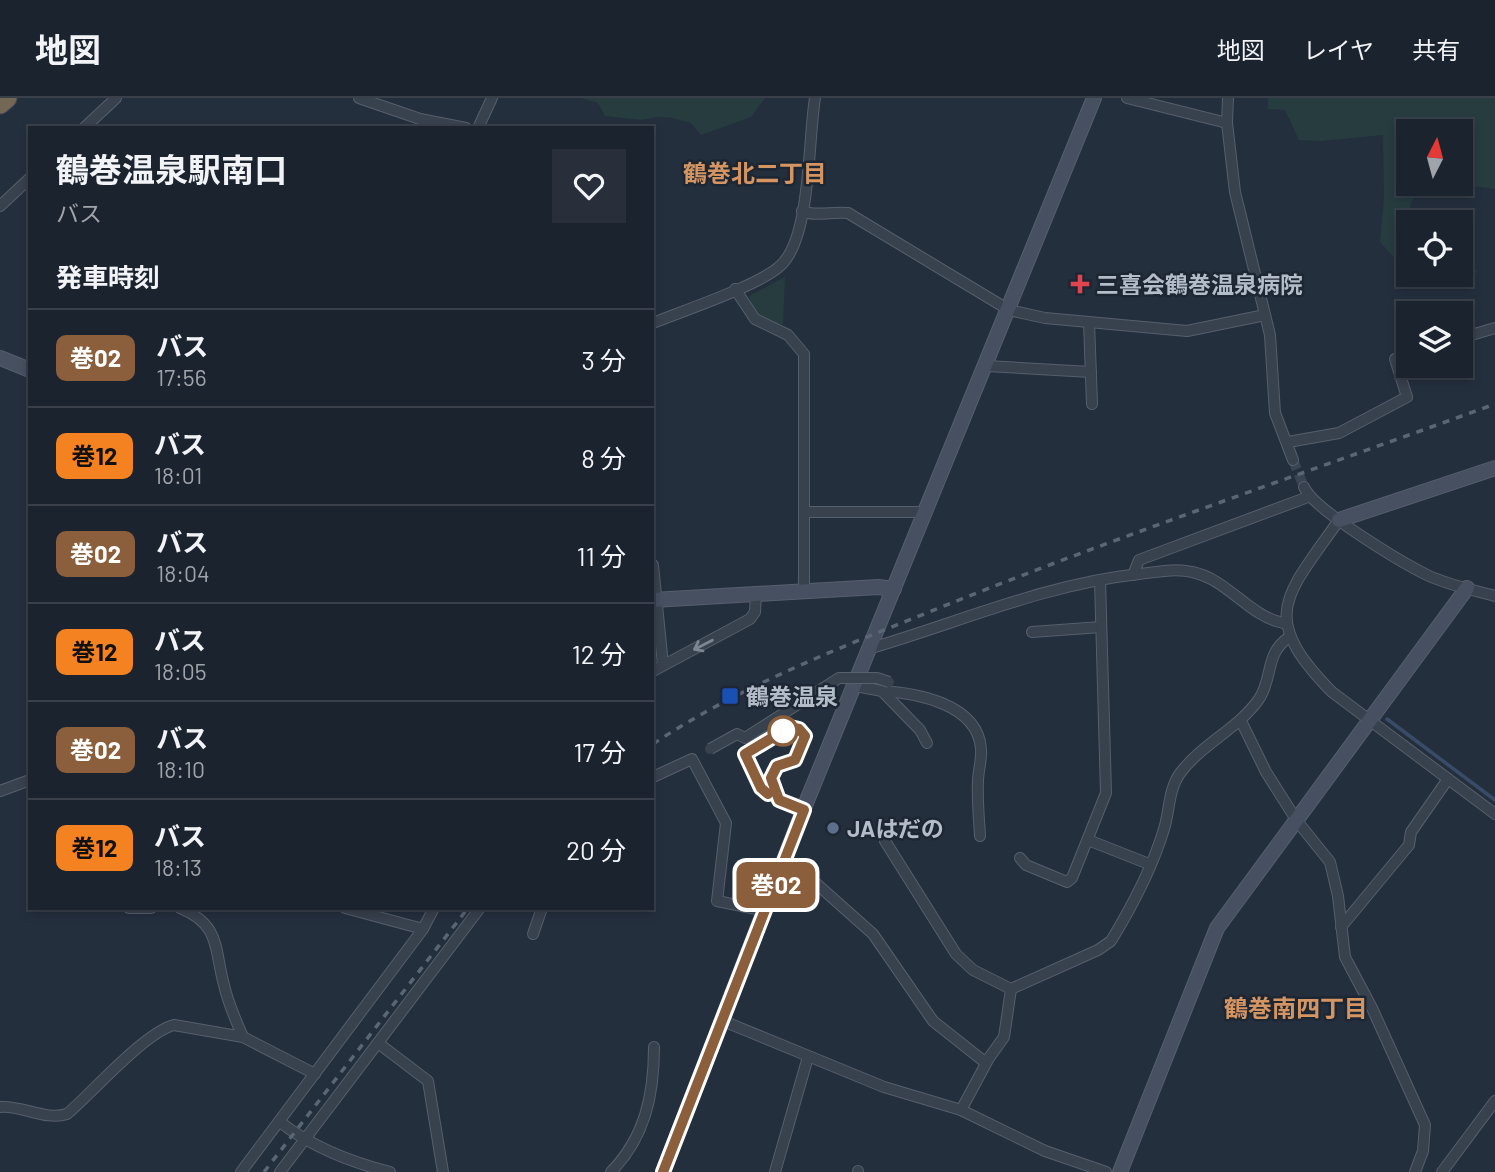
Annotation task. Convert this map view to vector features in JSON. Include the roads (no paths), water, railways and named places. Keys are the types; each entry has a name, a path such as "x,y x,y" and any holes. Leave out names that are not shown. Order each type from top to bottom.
{"highway":[{"path":"0,104 7,98"}],"main road":[{"path":"663,1172 804,810 1094,98"},
{"path":"0,358 28,369"},
{"path":"1339,520 1495,468"},
{"path":"654,600 878,587 894,589"},
{"path":"1120,1172 1217,928 1467,588"},
{"path":"779,800 804,810"}],"street":[{"path":"86,126 116,98"},
{"path":"359,98 417,123 446,126"},
{"path":"479,126 492,98"},
{"path":"654,323 735,289 781,266 800,233 815,98"},
{"path":"1127,98 1227,123"},
{"path":"1228,98 1227,123 1235,192 1270,335 1275,413 1293,460"},
{"path":"0,206 28,180"},
{"path":"802,211 810,215 831,211 848,213 1009,310 1045,318 1187,331 1265,314"},
{"path":"735,289 755,319 788,335 804,354 804,591"},
{"path":"1089,321 1092,404"},
{"path":"1473,334 1495,328"},
{"path":"987,366 1091,372"},
{"path":"1288,442 1339,433 1407,397 1401,378"},
{"path":"1133,575 1139,560 1306,492 1339,520 1428,576 1495,596"},
{"path":"805,512 926,512"},
{"path":"1339,520 1295,588 1284,623 1288,638 1312,672 1368,720 1495,814"},
{"path":"871,648 1045,592 1100,580 1179,570 1208,576 1268,620 1284,623"},
{"path":"1020,858 1026,864 1067,882 1072,878 1106,793 1100,580"},
{"path":"654,600 658,668 750,620 755,612 756,594"},
{"path":"1032,632 1101,627"},
{"path":"1011,989 1098,950 1111,941 1164,828 1169,798 1179,774 1207,746 1241,721 1261,696 1276,646 1288,638"},
{"path":"710,749 739,731 745,738 828,689 839,678 877,678 920,730 927,743"},
{"path":"856,686 886,686 922,696 951,707 973,727 981,749 977,783 980,836"},
{"path":"1241,721 1266,772 1297,821 1330,862 1345,957 1425,1125 1423,1151 1415,1172"},
{"path":"754,774 772,771 795,760 805,736 799,729 790,727 747,751 745,758 761,788 779,800"},
{"path":"654,777 692,759 726,823 717,901 766,911"},
{"path":"772,771 771,784 779,800"},
{"path":"1341,927 1409,845 1411,832 1448,779"},
{"path":"0,791 28,781"},
{"path":"885,841 957,954 973,970 1011,989"},
{"path":"1088,841 1149,864"},
{"path":"783,866 810,878 873,934 933,1021 986,1063"},
{"path":"184,910 199,917 215,938 228,1001 243,1037"},
{"path":"352,910 423,929"},
{"path":"241,1172 423,929 433,910"},
{"path":"280,1172 478,910"},
{"path":"533,934 541,910"},
{"path":"961,1110 986,1063 1004,1037 1011,989"},
{"path":"723,1021 884,1087 961,1110 1045,1151 1106,1172"},
{"path":"0,1107 11,1106 58,1117 67,1114 163,1028 174,1025 243,1037 315,1074"},
{"path":"378,1043 428,1081 443,1172"},
{"path":"611,1172 627,1156 638,1136 649,1103 654,1047"},
{"path":"775,1172 808,1056"},
{"path":"1442,1172 1495,1101"},
{"path":"280,1122 304,1140 346,1159 390,1172"}],"waterway":[{"path":"1387,719 1495,800"}],"tunnel":[{"path":"1293,460 1304,487"}],"railway":[{"path":"654,743 763,682 959,600 1092,549 1495,404"},
{"path":"264,1172 466,910"}],"place":[{"name":"三喜会鶴巻温泉病院","path":"1080,284"},
{"name":"鶴巻温泉","path":"730,696"},
{"name":"JAはだの","path":"833,828"}],"district":[{"name":"鶴巻北二丁目","path":"755,172"},
{"name":"鶴巻南四丁目","path":"1296,1007"}]}
